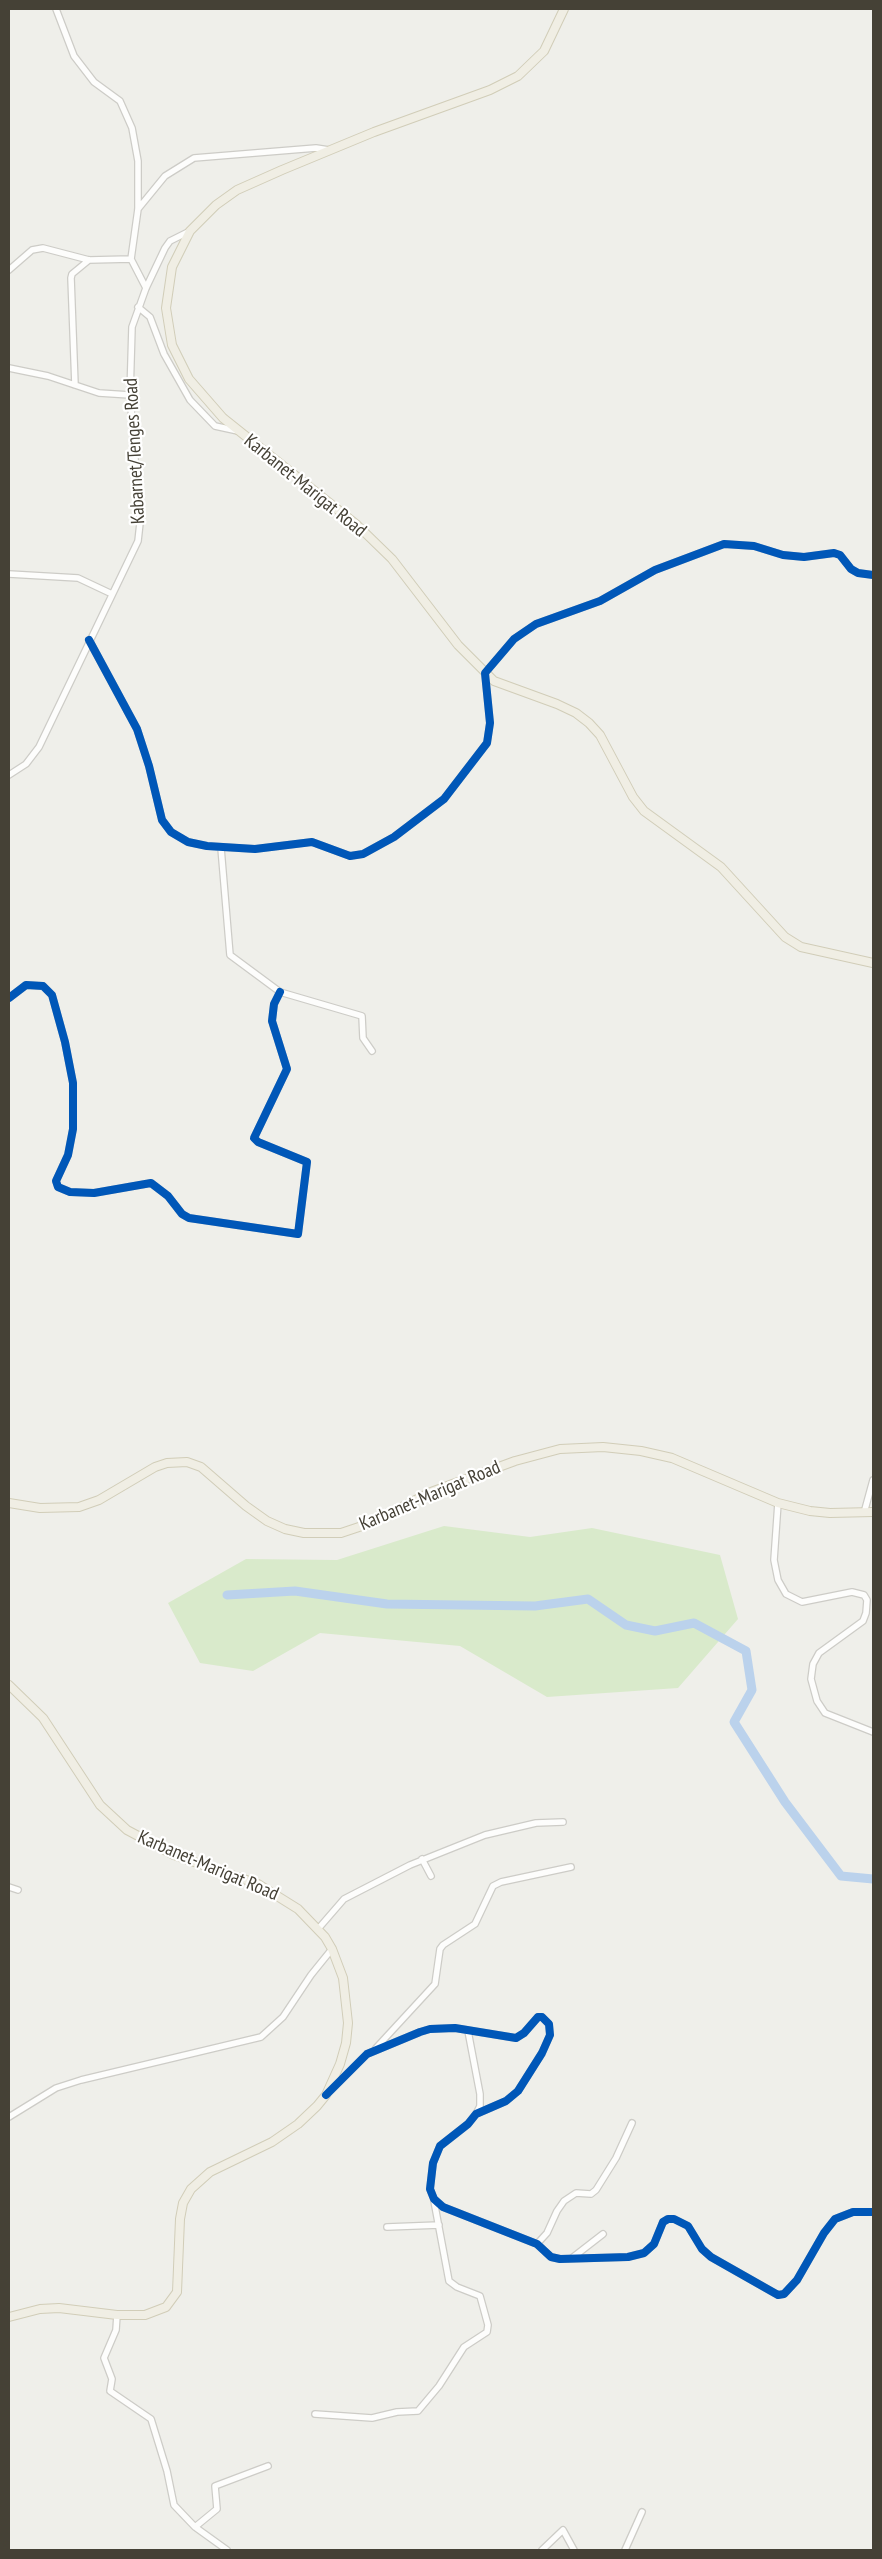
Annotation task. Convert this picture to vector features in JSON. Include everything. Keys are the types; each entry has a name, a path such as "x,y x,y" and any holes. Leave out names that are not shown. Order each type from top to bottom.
{"main road":[{"name":"Karbanet-Marigat Road","path":"564,9 544,51 518,76 490,90 374,132 237,190 216,205 190,231 176,257 168,280 166,308 172,345 182,367 200,393 238,430 334,505 392,559 452,637 494,681 557,704 576,713 589,723 600,735 628,789 644,811 656,822 704,852 722,867 785,937 801,947 873,963"},
{"name":"Karbanet-Marigat Road","path":"9,1503 40,1508 79,1506 99,1500 155,1467 167,1463 187,1462 201,1467 246,1506 267,1521 285,1529 304,1533 341,1534 371,1523 431,1492 515,1461 560,1449 603,1447 641,1451 672,1458 778,1503 830,1513 873,1512"},
{"name":"Karbanet-Marigat Road","path":"9,1685 43,1718 100,1805 127,1830 174,1855 230,1873 270,1890 289,1901 318,1929 332,1949 344,1978 348,2023 346,2043 340,2064 326,2096 298,2124 285,2133 198,2180 183,2203 180,2219 179,2280 173,2299 166,2307 146,2315 117,2315 59,2308 40,2309 9,2317"}],"street":[{"path":"56,9 68,43 81,66 94,82 120,101 124,108 136,146 138,209 131,259 146,288"},
{"path":"138,209 165,176 194,158 316,148 333,150"},
{"name":"Kabarnet/Tenges Road","path":"9,775 26,764 39,747 89,640 135,551 140,530 130,395 131,339 138,306 170,241 190,231"},
{"path":"9,270 32,250 43,248 89,260 131,259"},
{"path":"75,385 71,278 72,274 89,260"},
{"path":"138,306 150,317 164,354 190,400 215,426 238,430"},
{"path":"9,368 105,394 130,395"},
{"path":"89,640 137,729 149,766 162,820 171,832 188,842 221,848 255,849 312,842 350,856 363,854 394,837 444,799 487,743 490,723 486,673 514,639 536,624 600,602 655,570 717,545 746,545 784,555 804,557 834,553 840,555 851,570 873,575"},
{"path":"9,574 78,578 112,594"},
{"path":"221,848 228,922 228,950 236,961 280,992 362,1016 363,1038 372,1051"},
{"path":"9,998 26,985 43,986 52,995 65,1042 73,1083 73,1129 68,1155 56,1181 58,1187 63,1190 94,1193 151,1183 168,1196 182,1214 189,1218 298,1234 307,1162 258,1142 254,1138 288,1068 272,1022 274,1004 280,992"},
{"path":"864,1513 873,1480"},
{"path":"778,1503 774,1560 778,1580 786,1594 796,1600 810,1602 852,1592 864,1595 867,1600 863,1621 820,1653 813,1664 811,1678 817,1701 825,1713 873,1732"},
{"path":"318,1929 338,1905 354,1892 422,1859 474,1838 502,1830 545,1822 563,1822"},
{"path":"422,1859 431,1876"},
{"path":"326,2096 360,2061 375,2050 436,1984 440,1949 475,1924 493,1886 501,1882 571,1867"},
{"path":"9,1887 18,1890"},
{"path":"9,2117 56,2088 81,2080 261,2037 283,2017 311,1975 332,1949"},
{"path":"375,2050 430,2029 455,2028 516,2038 524,2033 538,2017 547,2020 550,2030 542,2053 518,2091 506,2101 476,2114"},
{"path":"315,2414 368,2418 397,2412 418,2411 440,2386 464,2347 487,2332 488,2326 480,2296 457,2287 449,2281 434,2199 430,2189 436,2154 446,2139 468,2124 480,2106 480,2094 468,2031"},
{"path":"537,2244 547,2232 556,2211 564,2201 576,2193 591,2194 596,2190 616,2158 632,2123"},
{"path":"434,2199 450,2211 537,2244 551,2257 560,2259 628,2257 644,2253 654,2244 663,2222 668,2218 674,2219 688,2226 702,2249 711,2257 778,2295 784,2294 797,2280 824,2233 835,2219 853,2212 873,2212"},
{"path":"386,2227 439,2225"},
{"path":"572,2258 603,2234"},
{"path":"117,2315 116,2330 104,2358 112,2379 110,2391 151,2419 167,2470 174,2505 195,2527 227,2550"},
{"path":"195,2527 217,2509 215,2486 268,2466"},
{"path":"625,2550 642,2512"},
{"path":"542,2550 563,2530 574,2550"}],"green space":[{"path":"444,1526 530,1537 592,1528 720,1555 738,1619 678,1688 547,1697 460,1646 320,1633 253,1671 200,1663 168,1603 246,1559 337,1560"}],"waterway":[{"path":"227,1595 295,1591 387,1604 535,1606 588,1599 626,1625 655,1631 694,1623 746,1651 752,1690 734,1722 785,1802 841,1876 873,1879"}],"cycle path":[{"path":"89,640 137,729 149,766 162,820 171,832 188,842 207,846 255,849 312,842 350,856 363,854 394,837 444,799 487,743 490,723 485,673 514,639 536,624 600,601 655,570 724,544 754,546 783,555 804,557 834,553 840,555 851,569 858,573 873,575"},
{"path":"9,998 26,985 43,986 52,995 65,1042 73,1083 73,1129 68,1155 56,1181 58,1187 70,1192 94,1193 151,1183 168,1196 182,1214 189,1218 298,1234 307,1162 258,1142 254,1138 287,1069 272,1021 274,1004 280,992"},
{"path":"326,2095 367,2054 420,2032 430,2029 455,2028 516,2038 524,2033 538,2017 542,2017 549,2024 550,2035 542,2053 518,2091 506,2101 476,2114 468,2124 440,2146 433,2163 430,2189 434,2199 443,2207 537,2244 551,2257 560,2259 628,2257 644,2253 654,2244 663,2222 668,2219 674,2219 688,2226 702,2249 711,2257 778,2295 784,2294 797,2280 824,2233 835,2219 853,2212 873,2212"}]}
